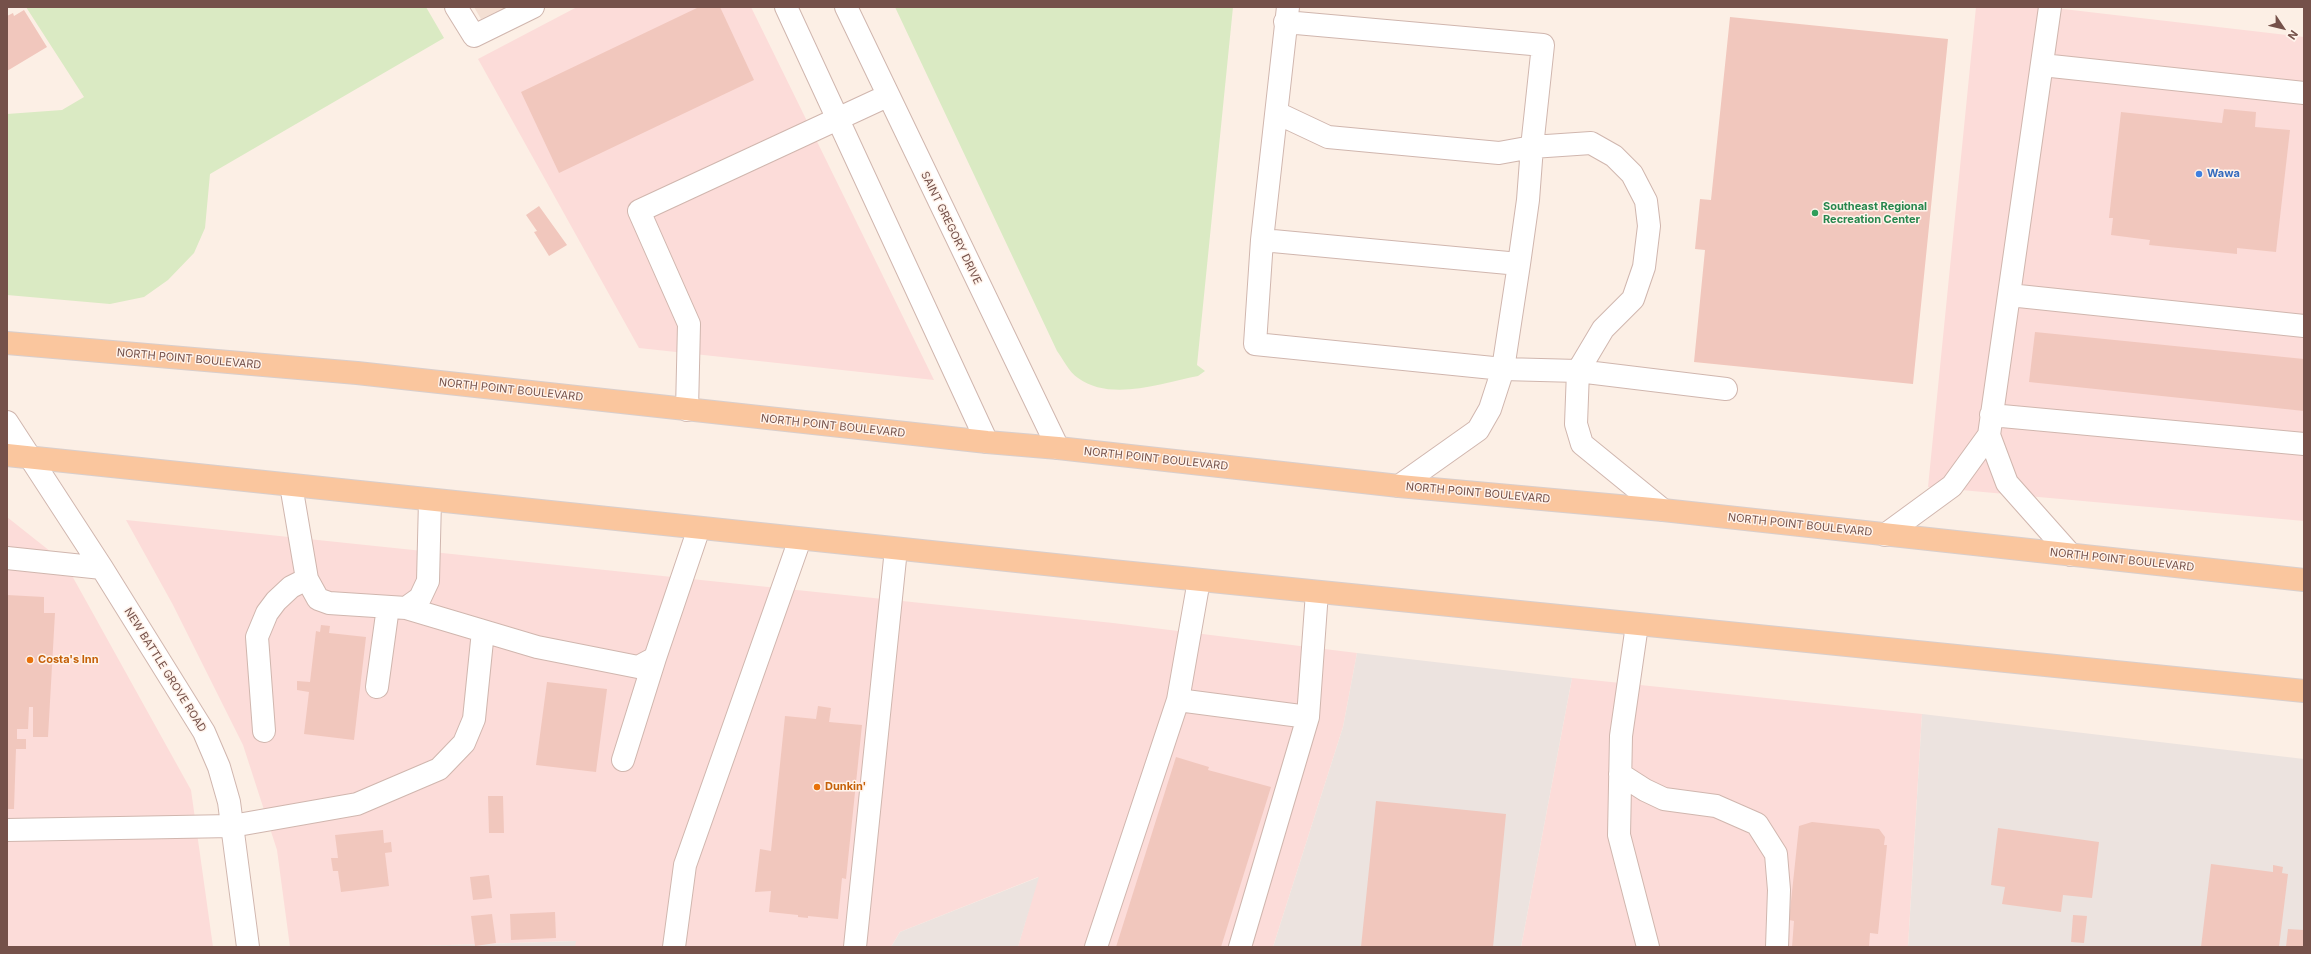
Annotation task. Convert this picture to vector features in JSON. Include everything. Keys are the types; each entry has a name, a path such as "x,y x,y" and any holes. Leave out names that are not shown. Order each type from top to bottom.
{"main road":[{"name":"NORTH POINT BOULEVARD","path":"7,343 357,373 687,410 987,442 1058,448 1399,486 1663,510 2304,580"},
{"path":"7,456 1637,625 2025,661 2304,691"}],"street":[{"path":"456,7 474,36 533,7"},
{"path":"786,7 987,442"},
{"name":"SAINT GREGORY DRIVE","path":"846,7 887,96 1058,448"},
{"path":"1885,535 1952,486 1990,425 2050,7"},
{"path":"1399,486 1478,430 1490,409 1503,369 1519,264 1528,200 1543,45 1287,15 1262,240 1254,344 1503,369 1578,371 1726,389"},
{"path":"2042,65 2304,93"},
{"path":"687,410 689,324 639,211 887,96"},
{"path":"1277,113 1328,137 1499,152 1532,147 1591,144 1614,156 1632,174 1646,201 1649,226 1644,267 1633,299 1603,329 1578,371 1576,424 1582,444 1663,510"},
{"path":"1262,240 1519,264"},
{"path":"2009,295 2304,326"},
{"name":"NEW BATTLE GROVE ROAD","path":"7,422 102,568 204,732 219,767 229,802 248,947"},
{"path":"1990,425 2304,444"},
{"path":"1990,425 2007,483 2071,555"},
{"path":"291,485 307,579 318,600 329,603 397,607 537,647 618,664 638,667 655,658"},
{"path":"397,607 420,598 428,581 430,500"},
{"path":"623,760 655,658 699,528"},
{"path":"674,947 685,865 800,539"},
{"path":"855,947 896,549"},
{"path":"7,558 102,568"},
{"path":"264,732 257,637 267,613 276,601 291,587 307,579"},
{"path":"1096,947 1178,700 1199,580"},
{"path":"1240,947 1308,717 1317,592"},
{"path":"377,687 397,607"},
{"path":"1637,625 1621,736 1619,835 1648,947"},
{"path":"7,830 232,826 357,804 439,769 464,743 474,719 483,631"},
{"path":"1178,700 1308,717"},
{"path":"1620,774 1645,790 1664,799 1716,806 1757,824 1776,854 1779,890 1777,947"}],"shaded area":[{"path":"474,7 507,7 481,19"},
{"path":"577,7 751,7 934,380 639,348 478,59"},
{"path":"1976,7 2046,7 2304,37 2304,521 1928,487"},
{"path":"7,517 65,563 191,790 213,947 7,947"},
{"path":"126,520 1113,623 1357,653 1343,727 1273,947 1018,947 1038,877 900,932 891,947 575,947 575,941 387,947 290,947 277,850 243,745 173,605"},
{"path":"1357,653 1572,678 1521,947 1273,947 1343,727"},
{"path":"1572,678 1922,714 1908,947 1521,947"},
{"path":"1922,714 2304,759 2304,947 1908,947"},
{"path":"1039,877 1018,947 891,947 900,932"},
{"path":"576,941 575,947 387,947"}],"green space":[{"path":"26,7 426,7 444,38 210,174 205,228 194,253 168,280 144,297 110,304 7,295 7,114 62,110 84,97"},
{"path":"895,7 1233,7 1197,365 1205,371 1198,376 1169,383 1137,389 1121,390 1106,389 1091,385 1078,378 1066,365 1057,351"}],"building":[{"path":"699,7 720,7 754,80 559,173 521,92"},
{"path":"24,10 47,47 7,71 7,16 13,13 14,16"},
{"name":"Southeast Regional Recreation Center","path":"1730,17 1948,39 1913,384 1694,362 1705,250 1695,249 1700,199 1711,200"},
{"name":"Wawa","path":"2224,109 2256,112 2255,127 2290,130 2276,252 2237,248 2237,254 2149,245 2150,240 2111,235 2113,218 2109,218 2121,112 2222,123"},
{"path":"539,206 567,245 549,256 534,232 537,231 526,215"},
{"path":"2035,332 2304,359 2304,411 2029,382"},
{"name":"Costa's Inn","path":"7,595 44,597 44,613 55,613 48,737 33,737 33,707 29,707 28,729 17,729 17,739 26,739 26,749 16,749 14,809 7,809"},
{"path":"321,625 330,626 329,633 366,637 354,740 304,734 309,692 297,690 297,681 310,682 316,631 320,632"},
{"path":"547,682 607,689 596,772 536,765"},
{"name":"Dunkin'","path":"818,706 831,708 829,722 862,725 846,879 842,878 838,919 808,916 808,918 798,917 798,915 769,912 771,891 755,892 760,849 771,851 785,716 816,719"},
{"path":"1176,757 1209,767 1208,770 1271,787 1221,947 1116,947"},
{"path":"488,796 503,796 504,833 489,833"},
{"path":"1376,801 1506,814 1493,947 1361,947"},
{"path":"1812,822 1879,829 1885,837 1884,845 1887,845 1878,934 1870,933 1869,947 1792,947 1794,921 1789,920 1799,826"},
{"path":"1998,828 2099,842 2092,898 2063,895 2061,912 2002,904 2005,887 1991,885"},
{"path":"383,830 384,843 391,842 392,852 385,853 389,886 341,892 338,871 333,871 331,858 338,858 335,835"},
{"path":"2211,864 2273,872 2273,865 2283,867 2282,873 2288,874 2279,947 2201,947"},
{"path":"489,875 492,898 473,900 470,877"},
{"path":"555,912 556,938 511,940 510,914"},
{"path":"492,914 496,943 475,946 471,916"},
{"path":"2073,915 2087,916 2084,943 2071,942"},
{"path":"2288,929 2304,930 2304,947 2286,947"}],"place":[{"name":"Wawa","path":"2199,174"},
{"name":"Southeast Regional Recreation Center","path":"1815,213"},
{"name":"Costa's Inn","path":"30,660"},
{"name":"Dunkin'","path":"817,787"}]}
